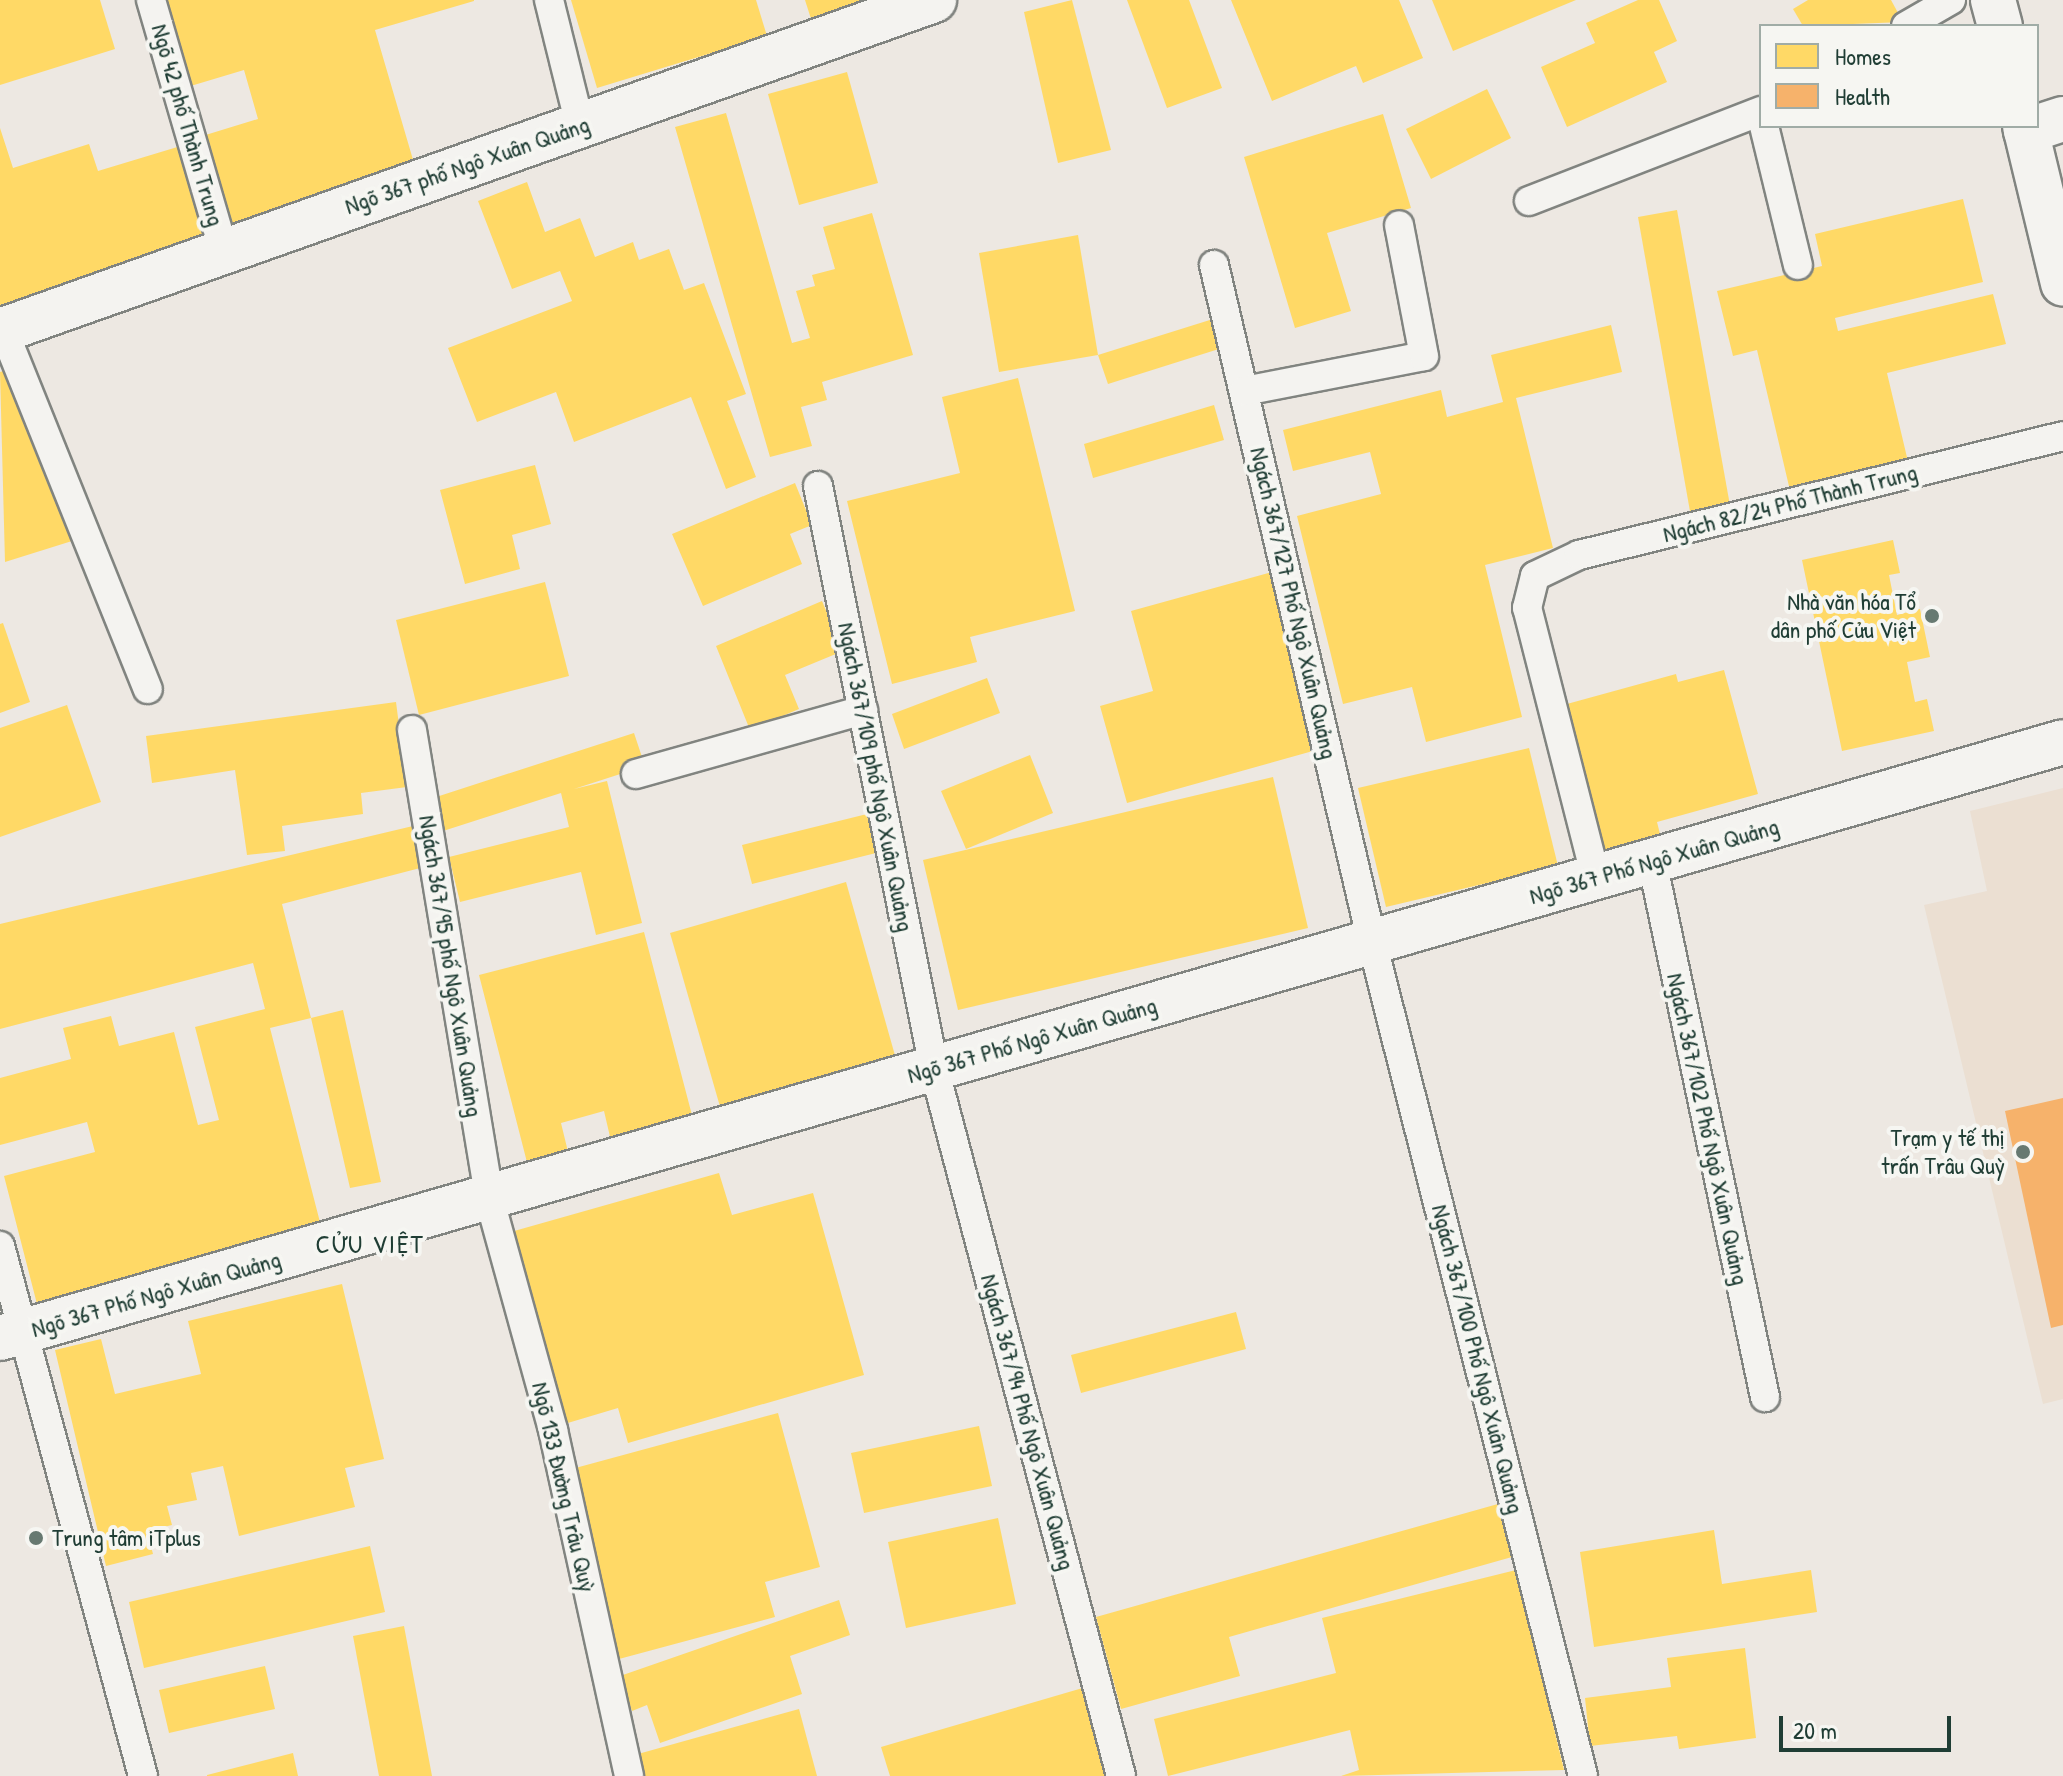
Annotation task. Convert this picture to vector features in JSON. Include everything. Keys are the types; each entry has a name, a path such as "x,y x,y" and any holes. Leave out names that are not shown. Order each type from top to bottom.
{"street":[{"name":"Ngõ 367 phố Ngô Xuân Quảng","path":"2,330 934,0"},
{"path":"1993,0 1999,24"},
{"path":"2038,128 2063,283"},
{"name":"Ngõ 367 Phố Ngô Xuân Quảng","path":"13,1334 490,1201 934,1068 2063,742"}],"lane":[{"name":"Ngõ 42 phố Thành Trung","path":"151,0 224,251"},
{"path":"549,0 580,125"},
{"path":"1909,24 1951,0"},
{"path":"1529,201 1759,113"},
{"path":"1764,128 1798,265"},
{"path":"1244,391 1424,356 1399,225"},
{"name":"Ngách 367/127 Phố Ngô Xuân Quảng","path":"1214,265 1372,942"},
{"path":"2,330 148,689"},
{"name":"Ngách 82/24 Phố Thành Trung","path":"1596,878 1534,638 1530,590 1535,576 1579,555 2063,436"},
{"name":"Ngách 367/109 phố Ngô Xuân Quảng","path":"818,486 934,1068"},
{"path":"636,774 863,710"},
{"name":"Ngách 367/95 phố Ngô Xuân Quảng","path":"412,730 490,1201"},
{"name":"Ngách 367/102 Phố Ngô Xuân Quảng","path":"1652,861 1765,1397"},
{"name":"Ngách 367/100 Phố Ngô Xuân Quảng","path":"1372,942 1583,1776"},
{"name":"Ngách 367/94 Phố Ngô Xuân Quảng","path":"934,1068 1121,1776"},
{"name":"Ngõ 133 Đường Trâu Quỳ","path":"490,1201 553,1430 629,1776"},
{"path":"0,1246 13,1334 143,1776"}],"shaded area":[{"name":"Trạm y tế thị trấn Trâu Quỳ","path":"2063,788 2063,1399 2043,1404 1924,905 1987,891 1970,811"}],"building: Homes":[{"path":"0,0 100,0 115,49 0,85"},
{"path":"159,0 474,1 375,30 416,170 225,227 199,137 258,119 244,70 184,88"},
{"path":"571,0 756,0 767,36 597,88"},
{"path":"805,0 879,0 812,22"},
{"path":"1072,0 1111,150 1058,163 1024,12"},
{"path":"1127,0 1189,0 1222,88 1167,108"},
{"path":"1231,0 1399,0 1423,58 1363,83 1356,66 1272,101"},
{"path":"1432,0 1576,0 1453,51"},
{"path":"1638,0 1659,0 1677,41 1654,52 1667,82 1567,127 1541,67 1595,43 1586,23"},
{"path":"1808,0 1891,0 1903,22 1802,24 1793,9"},
{"path":"847,72 878,183 799,205 768,94"},
{"path":"1487,89 1511,138 1431,179 1406,129"},
{"path":"726,113 792,343 810,338 796,291 815,286 812,275 835,269 823,227 872,213 913,355 822,382 827,400 801,407 812,446 770,457 675,127"},
{"path":"1383,114 1411,208 1327,233 1351,311 1295,328 1244,157"},
{"path":"0,128 13,168 89,144 98,171 184,145 215,247 0,314"},
{"path":"527,182 545,232 580,218 595,257 633,242 639,260 669,249 684,290 704,283 746,394 727,401 756,477 726,489 691,397 574,442 556,392 477,422 448,348 572,301 560,271 512,289 478,201"},
{"path":"1963,199 1983,282 1835,318 1838,331 1993,294 2006,344 1887,373 1910,470 1792,499 1757,350 1733,356 1717,291 1822,266 1815,234"},
{"path":"1677,210 1731,511 1691,517 1638,217"},
{"path":"1078,235 1098,355 999,372 979,253"},
{"path":"1213,319 1222,348 1108,384 1098,355"},
{"path":"1611,325 1622,372 1516,398 1553,548 1485,565 1522,717 1426,742 1412,687 1343,704 1297,516 1381,494 1370,452 1293,471 1283,430 1441,390 1447,417 1503,402 1491,355"},
{"path":"15,367 72,541 5,562 0,372"},
{"path":"1018,378 1075,611 970,637 977,662 892,684 847,501 960,473 942,397"},
{"path":"1214,405 1224,440 1093,478 1084,444"},
{"path":"535,465 551,524 512,535 520,569 465,584 440,490"},
{"path":"795,483 812,525 790,534 802,564 703,606 672,534"},
{"path":"1893,540 1900,573 1889,575 1897,615 1920,609 1930,657 1907,662 1915,702 1927,699 1934,731 1842,751 1802,560"},
{"path":"1272,572 1320,749 1127,803 1100,706 1153,691 1131,611"},
{"path":"545,582 569,676 419,715 396,620"},
{"path":"822,601 843,651 785,675 799,709 750,730 716,646"},
{"path":"3,623 30,702 0,713 0,624"},
{"path":"1724,670 1758,794 1657,822 1663,846 1597,864 1556,707 1676,674 1678,682"},
{"path":"987,678 1000,713 904,749 892,714"},
{"path":"396,702 407,787 361,793 363,814 282,826 285,851 247,855 235,770 152,783 146,736"},
{"path":"67,705 101,802 0,837 0,728"},
{"path":"634,733 645,766 574,789 607,781 642,923 596,935 581,872 460,902 449,857 569,827 561,793 440,832 430,799"},
{"path":"1529,748 1558,866 1386,907 1358,788"},
{"path":"1030,755 1053,813 966,849 941,791"},
{"path":"1273,777 1308,928 958,1010 923,860"},
{"path":"867,814 876,853 752,884 742,845"},
{"path":"413,826 424,867 282,904 311,1018 270,1028 322,1230 37,1304 4,1176 95,1152 87,1122 0,1145 0,1078 71,1059 63,1028 111,1016 119,1046 174,1032 198,1125 219,1120 195,1027 265,1009 253,963 0,1029 0,924"},
{"path":"846,882 896,1059 721,1110 670,933"},
{"path":"644,932 693,1119 611,1141 604,1111 561,1123 571,1164 530,1174 479,975"},
{"path":"343,1010 381,1182 350,1188 311,1018"},
{"path":"719,1173 732,1215 813,1193 864,1375 628,1443 618,1408 561,1425 507,1233"},
{"path":"342,1284 384,1459 345,1468 355,1507 239,1536 223,1466 191,1473 197,1500 167,1506 172,1525 147,1531 153,1554 106,1566 55,1350 101,1339 115,1394 201,1374 188,1321"},
{"path":"1236,1312 1246,1349 1081,1393 1071,1355"},
{"path":"778,1413 820,1567 765,1582 775,1617 619,1659 568,1470"},
{"path":"979,1426 992,1486 864,1513 851,1453"},
{"path":"1505,1502 1519,1555 1229,1637 1240,1676 1121,1709 1096,1617"},
{"path":"998,1518 1016,1604 906,1628 888,1542"},
{"path":"1714,1530 1722,1584 1811,1570 1817,1612 1594,1647 1580,1552"},
{"path":"370,1546 385,1612 144,1668 129,1602"},
{"path":"1516,1570 1564,1770 1341,1776 1359,1770 1350,1730 1168,1776 1154,1719 1336,1673 1322,1618"},
{"path":"839,1600 850,1635 790,1656 802,1694 660,1743 647,1705 632,1711 620,1676"},
{"path":"404,1626 432,1776 379,1776 353,1636"},
{"path":"1745,1648 1756,1738 1679,1749 1677,1736 1590,1746 1585,1698 1671,1687 1667,1658"},
{"path":"265,1666 275,1709 169,1733 159,1690"},
{"path":"1086,1687 1113,1776 890,1776 881,1747"},
{"path":"799,1709 817,1776 644,1776 638,1754"},
{"path":"293,1753 298,1776 207,1776 207,1775"}],"building: Health":[{"path":"2063,1098 2063,1325 2051,1328 2005,1111"}],"place":[{"name":"Nhà văn hóa Tổ dân phố Cửu Việt","path":"1932,616"},
{"name":"Trạm y tế thị trấn Trâu Quỳ","path":"2023,1152"},
{"name":"Trung tâm iTplus","path":"36,1538"}],"district":[{"name":"CỬU VIỆT","path":"370,1244"}]}
